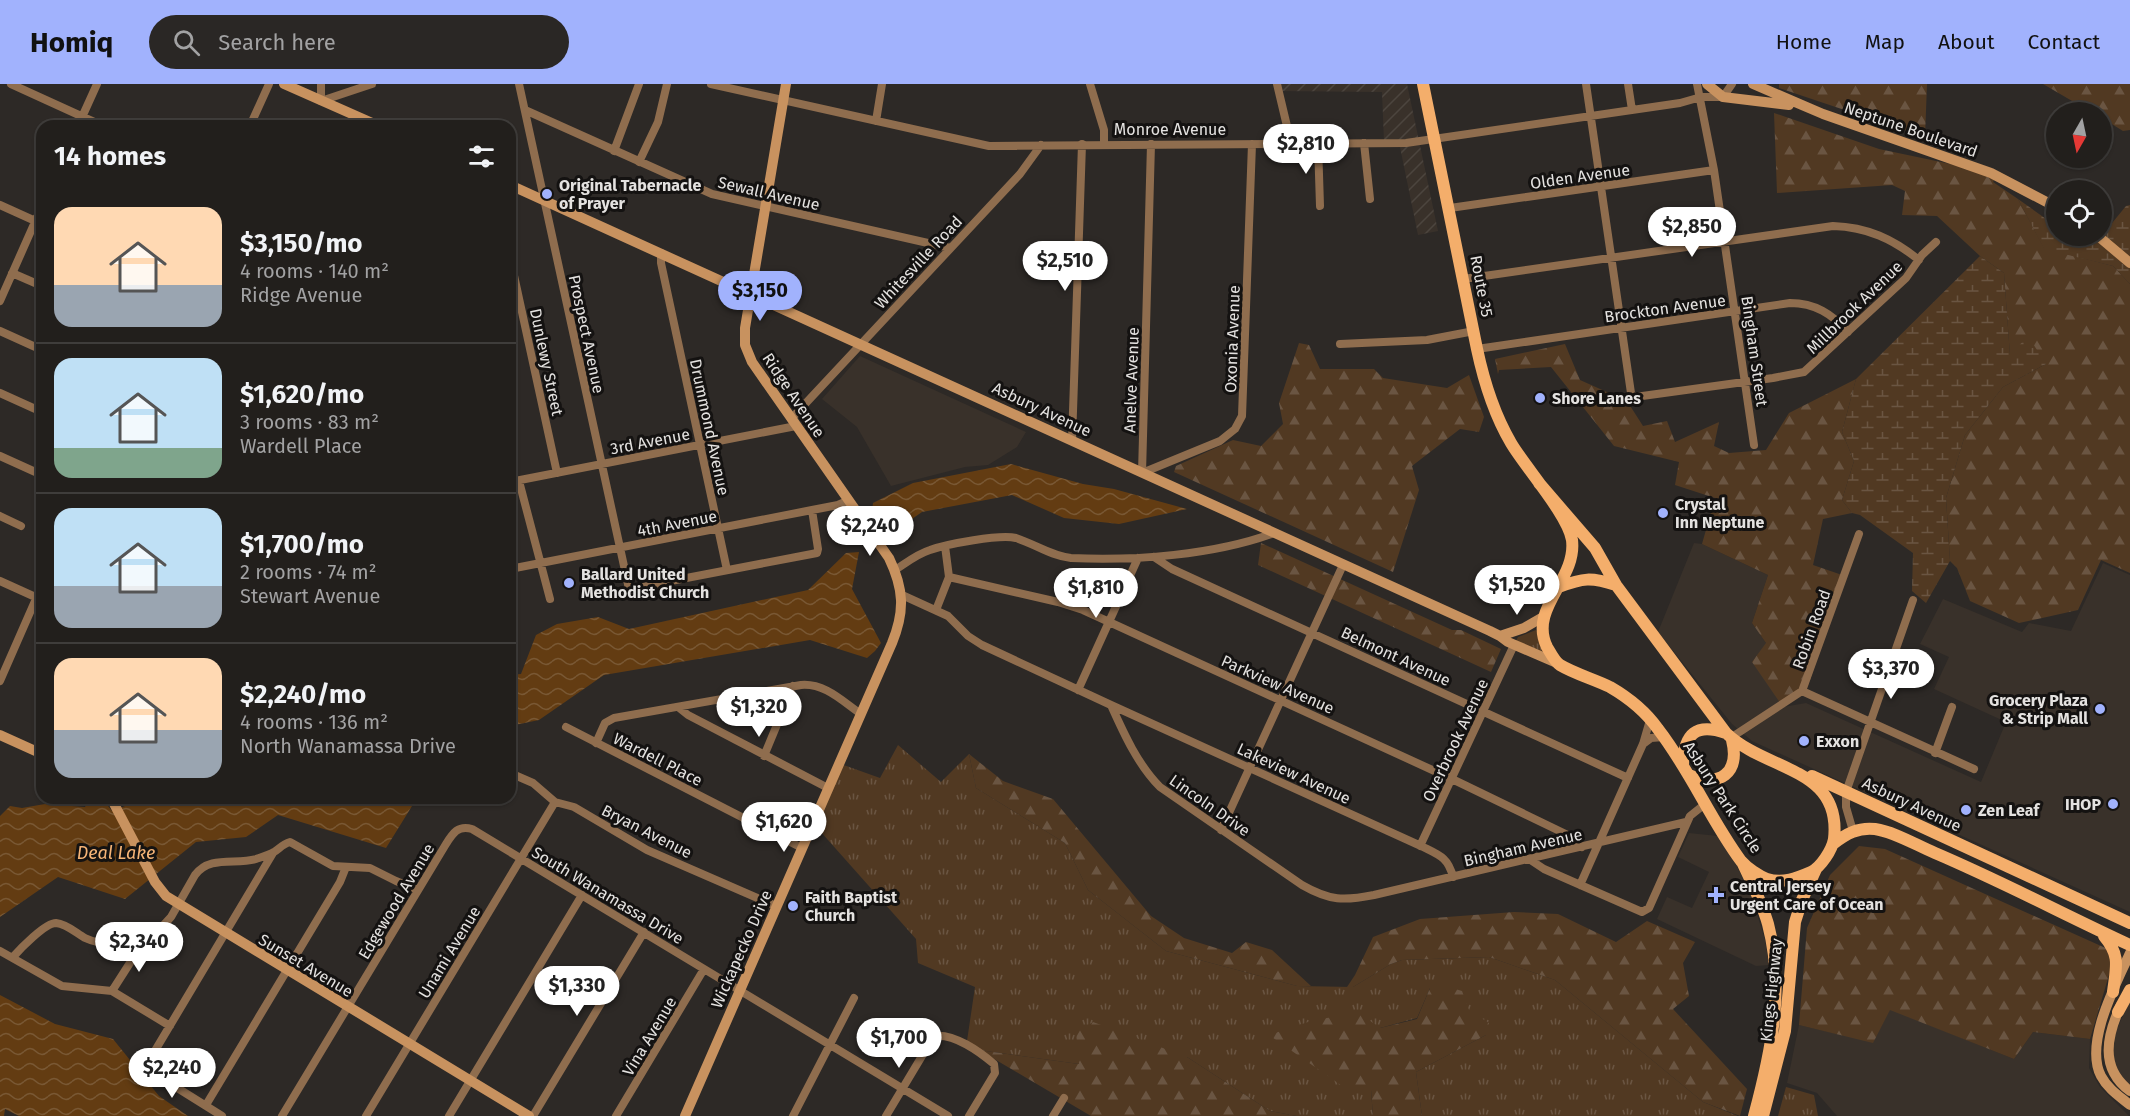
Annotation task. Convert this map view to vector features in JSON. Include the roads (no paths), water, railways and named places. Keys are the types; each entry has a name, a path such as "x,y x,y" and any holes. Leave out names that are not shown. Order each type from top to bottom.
{"main road":[{"name":"Route 35","path":"1423,84 1473,331 1487,388 1503,428 1539,483"},
{"path":"1539,483 1590,541 1606,564 1616,585 1731,736 1758,756 1806,778 1823,791 1831,803 1834,816 1833,844"},
{"path":"1539,483 1571,537 1573,552 1559,588 1543,617 1545,642 1559,664"},
{"path":"1559,588 1580,579 1589,578 1616,585"},
{"name":"Asbury Park Circle","path":"1559,664 1616,691 1650,720 1686,770 1742,863 1762,877 1775,881 1790,880 1816,869"},
{"path":"1711,728 1731,736 1735,753 1733,764 1723,777 1706,781 1686,770 1685,745 1696,731 1711,728"},
{"name":"Asbury Avenue","path":"1731,736 1846,792 2130,922"},
{"name":"Asbury Avenue","path":"1853,831 1866,829 1884,831 2130,945"},
{"path":"1816,869 1833,844 1853,831"},
{"name":"Kings Highway","path":"1742,863 1768,924 1776,976 1772,1039 1754,1116"},
{"name":"Kings Highway","path":"1763,1116 1785,1031 1795,922 1816,869"},
{"path":"2099,930 2115,951 2117,961 2113,992"},
{"path":"2118,1012 2130,990"}],"street":[{"path":"11,84 90,120"},
{"path":"80,120 97,84"},
{"path":"253,120 269,84"},
{"path":"284,84 365,120"},
{"path":"321,84 321,101"},
{"path":"321,101 372,84"},
{"name":"Prospect Avenue","path":"519,84 629,589 726,570"},
{"path":"615,151 639,84"},
{"path":"639,162 658,122 667,84"},
{"name":"Monroe Avenue","path":"711,84 979,145 1406,142 1680,103 1701,97 1768,101 1812,109"},
{"name":"Ridge Avenue","path":"786,84 745,328 746,350 752,363 870,530"},
{"path":"876,121 882,84"},
{"path":"1090,84 1104,130 1104,144"},
{"path":"1277,84 1291,143"},
{"path":"1586,84 1621,328"},
{"path":"1628,84 1632,110"},
{"name":"Bingham Street","path":"1697,84 1714,170 1754,445"},
{"path":"1707,84 1723,97 1732,84"},
{"name":"Neptune Boulevard","path":"1753,84 1812,109 1977,167 2014,183 2046,201"},
{"name":"Sewall Avenue","path":"525,110 704,192 950,248"},
{"path":"1318,143 1320,206"},
{"path":"1365,143 1370,199"},
{"path":"1072,441 1082,144"},
{"name":"Anelve Avenue","path":"1142,473 1151,144"},
{"name":"Oxonia Avenue","path":"1142,473 1229,436 1242,416 1252,144"},
{"name":"Whitesville Road","path":"794,422 813,396 860,344 1020,174 1041,145"},
{"name":"Olden Avenue","path":"1449,208 1714,170"},
{"name":"Asbury Avenue","path":"516,188 1559,664"},
{"path":"0,205 36,222"},
{"path":"1463,279 1820,227 1846,226 1865,230 1898,244 1919,260"},
{"path":"0,301 36,229"},
{"name":"Millbrook Avenue","path":"1621,328 1631,393 1638,397 1804,372 1906,278 1936,242"},
{"path":"2110,246 2130,263"},
{"name":"Drummond Avenue","path":"661,254 661,263 726,570"},
{"path":"12,273 36,283"},
{"name":"Dunlewy Street","path":"516,285 556,473"},
{"name":"Brockton Avenue","path":"1477,349 1790,303 1807,305 1832,315 1848,332"},
{"path":"0,331 36,347"},
{"path":"1340,344 1427,340 1473,331"},
{"path":"0,393 36,409"},
{"name":"3rd Avenue","path":"516,482 700,445 794,422"},
{"path":"0,456 36,472"},
{"path":"516,488 550,598"},
{"name":"4th Avenue","path":"516,568 838,505 849,500"},
{"path":"726,570 817,553 812,510"},
{"path":"0,516 21,526"},
{"name":"Wickapecko Drive","path":"686,1116 896,633 901,614 902,595 895,570 870,530"},
{"path":"895,570 920,554 945,546 1007,537 1016,538 1064,557 1138,558 1242,543 1274,533"},
{"name":"Robin Road","path":"1731,736 1802,691 1858,534"},
{"path":"936,610 949,577 945,546"},
{"name":"Belmont Avenue","path":"1154,557 1172,570 1628,778"},
{"path":"1078,690 1138,558"},
{"path":"1221,830 1342,565"},
{"name":"Parkview Avenue","path":"949,577 1059,602 1109,622 1452,779 1574,838 1582,847"},
{"path":"0,581 36,598"},
{"path":"902,595 948,616 968,636 982,645 1111,705"},
{"path":"1853,831 1846,807 1846,792 1913,600"},
{"path":"0,681 36,605"},
{"path":"1500,636 1524,628 1543,617"},
{"name":"Overbrook Avenue","path":"1420,846 1514,645"},
{"path":"596,743 605,723 611,719 811,684 819,686 861,714"},
{"path":"764,756 793,686"},
{"path":"1802,691 1974,770"},
{"name":"Lakeview Avenue","path":"1111,705 1420,846 1446,860 1450,864 1453,877"},
{"name":"Lincoln Drive","path":"1111,705 1121,728 1152,780 1221,830 1318,894 1347,900 1453,877"},
{"path":"678,707 688,715 828,788"},
{"path":"1935,753 1952,707"},
{"name":"Bingham Avenue","path":"1580,885 1643,744 1650,720"},
{"name":"Wardell Place","path":"566,727 802,848"},
{"path":"0,735 36,751"},
{"path":"1643,744 1651,738 1664,738"},
{"name":"Bryan Avenue","path":"516,776 533,783 555,802 574,807 647,849 776,906"},
{"name":"Unami Avenue","path":"366,1116 555,802"},
{"name":"Sunset Avenue","path":"115,804 163,894 225,934 531,1116"},
{"path":"1529,859 1544,869 1642,912 1651,903 1686,822 1705,804"},
{"path":"1599,842 1686,822"},
{"name":"South Wanamassa Drive","path":"462,828 472,829 521,858 948,1116"},
{"name":"Edgewood Avenue","path":"282,1116 453,833 462,828"},
{"name":"Bingham Avenue","path":"1453,877 1599,842"},
{"path":"112,991 144,941 165,925 195,875 207,864 253,860 273,853 286,843 294,843 333,866 370,868 396,882 418,890"},
{"path":"222,1116 155,1074 150,1064 152,1056 273,853"},
{"path":"206,1105 340,882 346,867"},
{"path":"449,1116 582,895"},
{"path":"13,957 22,947 56,923 99,943 124,944 144,941"},
{"path":"531,1116 644,932"},
{"path":"0,951 62,986 112,991 170,1026"},
{"path":"2130,953 2098,1034 2097,1060 2100,1075 2111,1091 2130,1105"},
{"name":"Vina Avenue","path":"616,1116 704,969"},
{"path":"2130,984 2109,1036 2109,1059 2120,1083 2130,1091"},
{"path":"792,1116 854,998"},
{"path":"886,1116 934,1036 942,1035 950,1037 994,1064 995,1073 969,1116"},
{"path":"1053,1116 1064,1098"}],"water":[{"path":"1011,464 1187,509 1119,524 1064,518 1012,495 922,512 886,537 871,518 873,503 913,483"},
{"path":"859,552 852,589 881,643 867,658 810,640 604,675 539,720 516,725 516,674 521,674 536,635 557,624 598,617 629,629 808,590 846,553"},
{"name":"Deal Lake","path":"45,804 85,807 86,804 107,804 112,811 126,804 413,804 386,848 278,815 246,837 196,842 125,899 58,877 0,917 0,816 10,806 22,808"},
{"path":"0,995 55,1024 113,1039 159,1096 188,1116 19,1116 5,1109 4,1116 0,1116"}],"place":[{"name":"Original Tabernacle of Prayer","path":"547,194"},
{"name":"Shore Lanes","path":"1540,398"},
{"name":"Crystal Inn Neptune","path":"1663,513"},
{"name":"Ballard United Methodist Church","path":"569,583"},
{"name":"Grocery Plaza & Strip Mall","path":"2100,709"},
{"name":"Exxon","path":"1804,741"},
{"name":"IHOP","path":"2113,804"},
{"name":"Zen Leaf","path":"1966,810"},
{"name":"Central Jersey Urgent Care of Ocean","path":"1716,895"},
{"name":"Faith Baptist Church","path":"793,906"}]}
